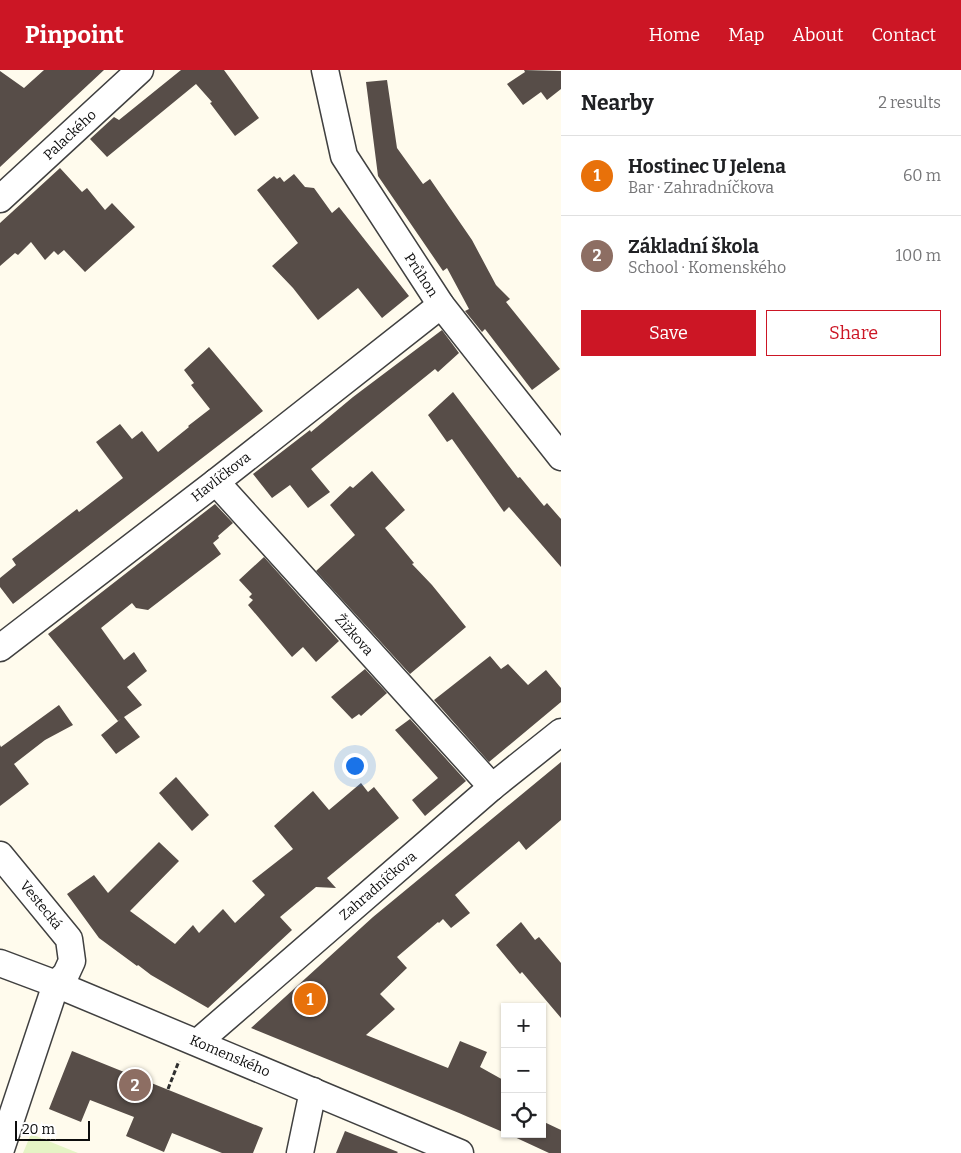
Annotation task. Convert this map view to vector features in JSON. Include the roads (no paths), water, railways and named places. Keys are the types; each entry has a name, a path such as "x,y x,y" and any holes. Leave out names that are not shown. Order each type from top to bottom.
{"street":[{"name":"Palackého","path":"0,200 140,70"},
{"name":"Průhon","path":"325,70 344,156 441,305 561,457"},
{"name":"Havlíčkova","path":"0,648 216,482 441,305"},
{"name":"Žižkova","path":"216,482 492,787"},
{"name":"Zahradníčkova","path":"198,1042 492,787 561,732"},
{"name":"Vestecká","path":"0,855 69,939 72,961 66,974 56,984 0,1152"},
{"name":"Komenského","path":"0,963 198,1042 460,1153"},
{"path":"300,1153 313,1091"}],"place":[{"name":"Hostinec U Jelena","path":"310,999"},
{"name":"Základní škola","path":"135,1085"}]}
